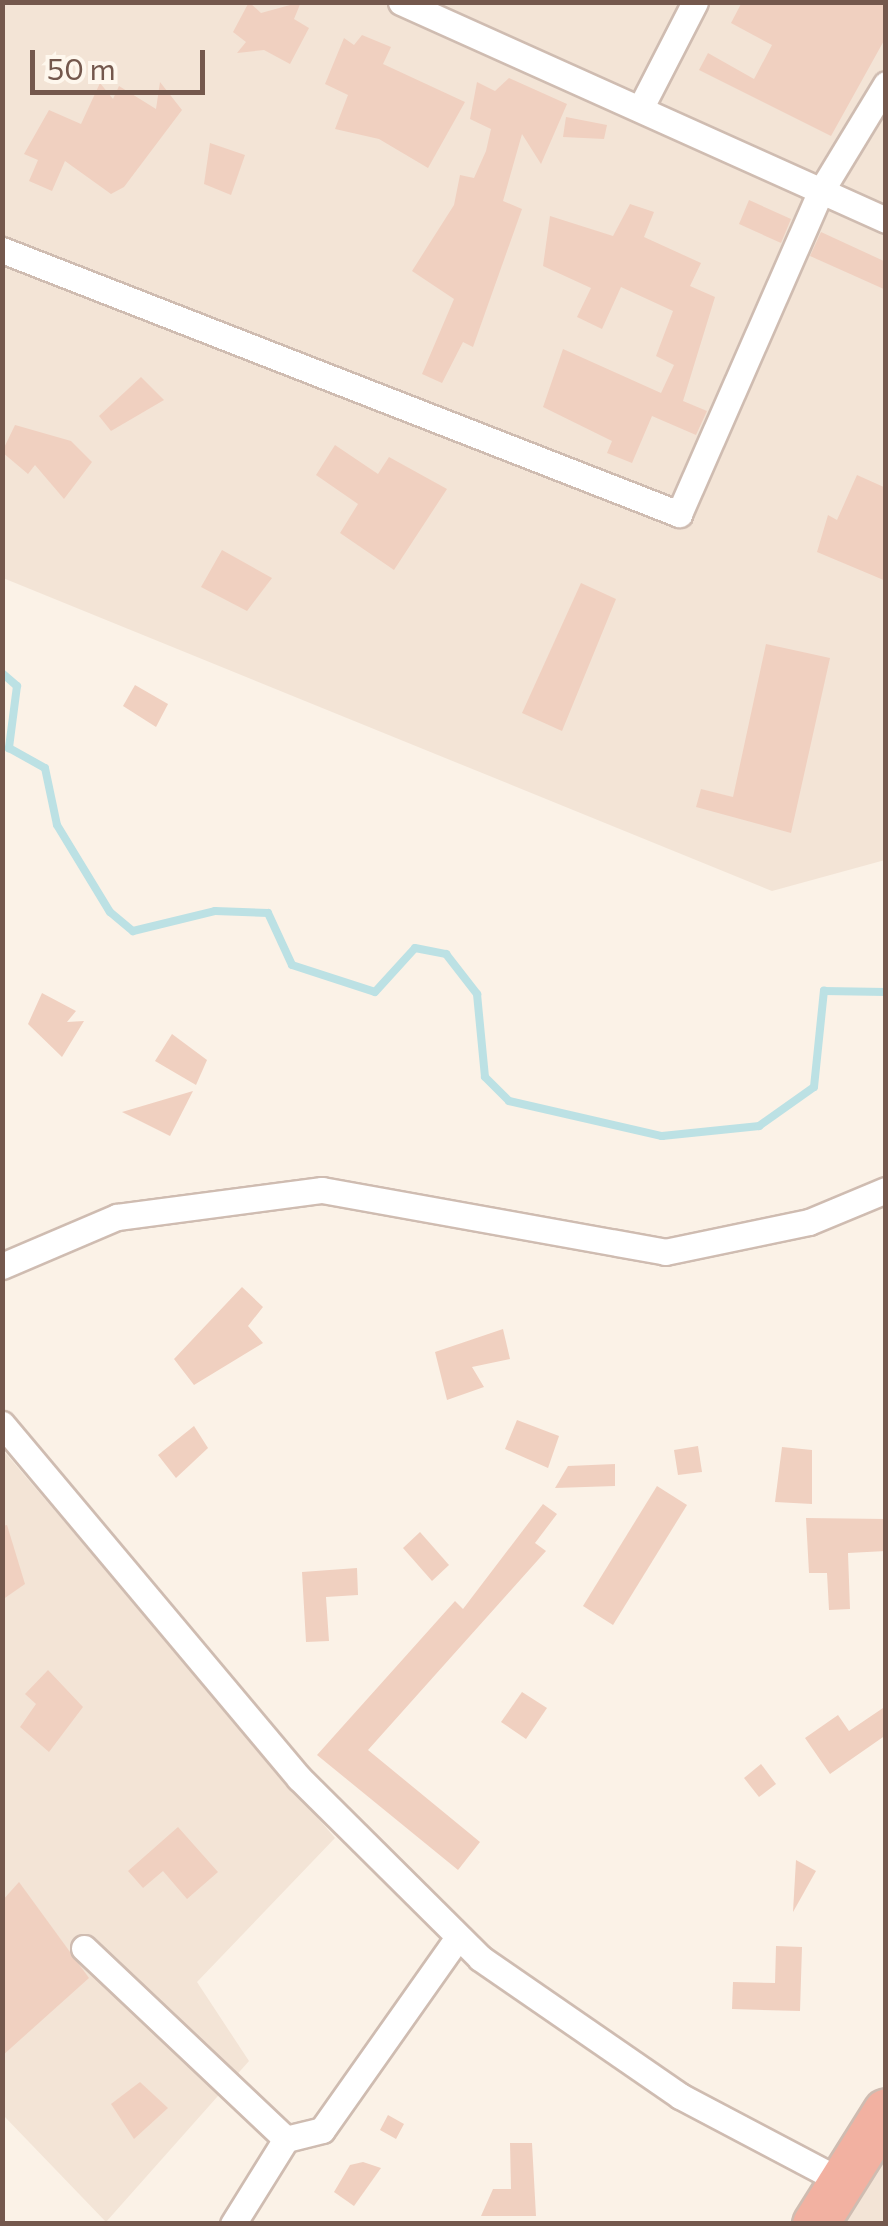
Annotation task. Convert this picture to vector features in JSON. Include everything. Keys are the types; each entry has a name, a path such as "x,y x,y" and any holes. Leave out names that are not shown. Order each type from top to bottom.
{"highway":[{"path":"816,2224 839,2180 886,2111"}],"street":[{"path":"401,2 886,220"},
{"path":"640,109 695,2"},
{"path":"2,250 680,514 821,191 886,84"},
{"path":"2,1266 117,1217 322,1190 665,1252 809,1222 886,1190"},
{"path":"2,1424 299,1778 458,1936 680,2096 839,2180"},
{"path":"233,2224 286,2139 322,2130 458,1936"},
{"path":"84,1948 286,2139"}],"shaded area":[{"path":"2,3 885,3 885,860 772,891 3,578"},
{"path":"2,1449 335,1838 197,1982 249,2061 106,2222 3,2115"},
{"path":"885,2133 885,2223 829,2224"}],"building":[{"path":"249,2 261,13 301,2 294,19 309,28 290,64 264,50 237,53 246,42 233,32"},
{"path":"742,2 886,2 886,37 831,136 699,70 708,53 754,79 772,45 731,23"},
{"path":"362,35 391,47 383,64 465,102 428,168 379,139 335,129 348,95 325,84 344,38 354,45"},
{"path":"509,78 567,104 541,164 522,134 503,201 522,209 473,347 463,342 442,383 422,374 454,299 412,271 454,205 460,175 474,178 486,151 491,129 470,119 477,82 495,91"},
{"path":"160,82 182,110 124,187 111,194 65,161 52,191 29,181 38,160 24,154 49,110 81,124 100,83 113,99 119,86 156,109"},
{"path":"566,117 607,125 604,139 563,137"},
{"path":"210,143 245,155 231,195 204,184"},
{"path":"749,200 791,219 781,243 739,224"},
{"path":"630,204 654,212 644,237 701,263 690,286 715,297 683,401 707,411 696,435 652,416 632,463 607,453 612,441 543,407 563,349 661,393 674,365 656,356 673,311 621,287 602,329 577,317 591,288 543,266 550,216 613,236"},
{"path":"821,232 886,262 886,290 810,256"},
{"path":"141,377 164,400 111,431 99,416"},
{"path":"15,425 71,441 92,462 64,499 35,465 28,474 2,452"},
{"path":"335,445 378,474 389,457 447,489 394,570 340,533 358,504 316,475"},
{"path":"857,475 886,488 886,581 817,552 828,515 837,520"},
{"path":"222,550 272,578 247,611 201,587"},
{"path":"581,583 616,599 562,731 522,713"},
{"path":"766,644 830,658 791,833 696,807 701,789 733,797"},
{"path":"135,685 168,704 156,727 123,706"},
{"path":"42,993 76,1011 67,1022 84,1021 62,1057 28,1024"},
{"path":"172,1034 207,1060 196,1085 155,1061"},
{"path":"193,1091 170,1136 122,1112"},
{"path":"242,1287 263,1307 248,1326 263,1343 194,1385 174,1359"},
{"path":"503,1329 510,1359 472,1367 484,1387 447,1400 435,1352"},
{"path":"517,1420 559,1436 548,1468 505,1449"},
{"path":"194,1426 208,1448 176,1478 158,1455"},
{"path":"698,1446 702,1472 678,1475 674,1450"},
{"path":"782,1447 812,1450 812,1504 775,1502"},
{"path":"615,1464 615,1486 555,1488 568,1466"},
{"path":"657,1486 687,1505 613,1625 583,1606"},
{"path":"543,1504 557,1514 535,1543 546,1551 368,1750 480,1842 458,1870 317,1755 455,1601 463,1609"},
{"path":"806,1518 886,1519 886,1551 848,1553 850,1609 829,1610 827,1573 809,1573"},
{"path":"7,1525 25,1584 2,1600 2,1526"},
{"path":"420,1532 449,1565 432,1581 403,1548"},
{"path":"357,1568 358,1595 326,1597 329,1641 306,1642 302,1572"},
{"path":"48,1670 83,1707 49,1752 20,1727 36,1704 25,1694"},
{"path":"522,1692 547,1708 526,1739 501,1722"},
{"path":"886,1706 886,1735 830,1774 805,1738 838,1715 849,1731"},
{"path":"761,1764 776,1784 759,1797 744,1778"},
{"path":"178,1827 218,1872 187,1899 163,1871 143,1888 128,1871"},
{"path":"796,1860 816,1871 793,1912"},
{"path":"19,1882 89,1978 2,2056 2,1901"},
{"path":"776,1946 802,1947 800,2011 732,2009 733,1982 775,1983"},
{"path":"140,2082 168,2108 134,2139 111,2104"},
{"path":"388,2115 404,2124 396,2139 380,2130"},
{"path":"510,2143 532,2143 536,2216 481,2216 493,2189 511,2189"},
{"path":"363,2162 381,2168 354,2206 334,2192 350,2165"}],"waterway":[{"path":"2,673 17,686 9,748 45,768 57,825 110,912 133,931 215,911 268,913 292,965 375,992 415,948 446,954 477,994 485,1077 509,1101 662,1136 759,1126 814,1087 824,991 886,992"}]}
